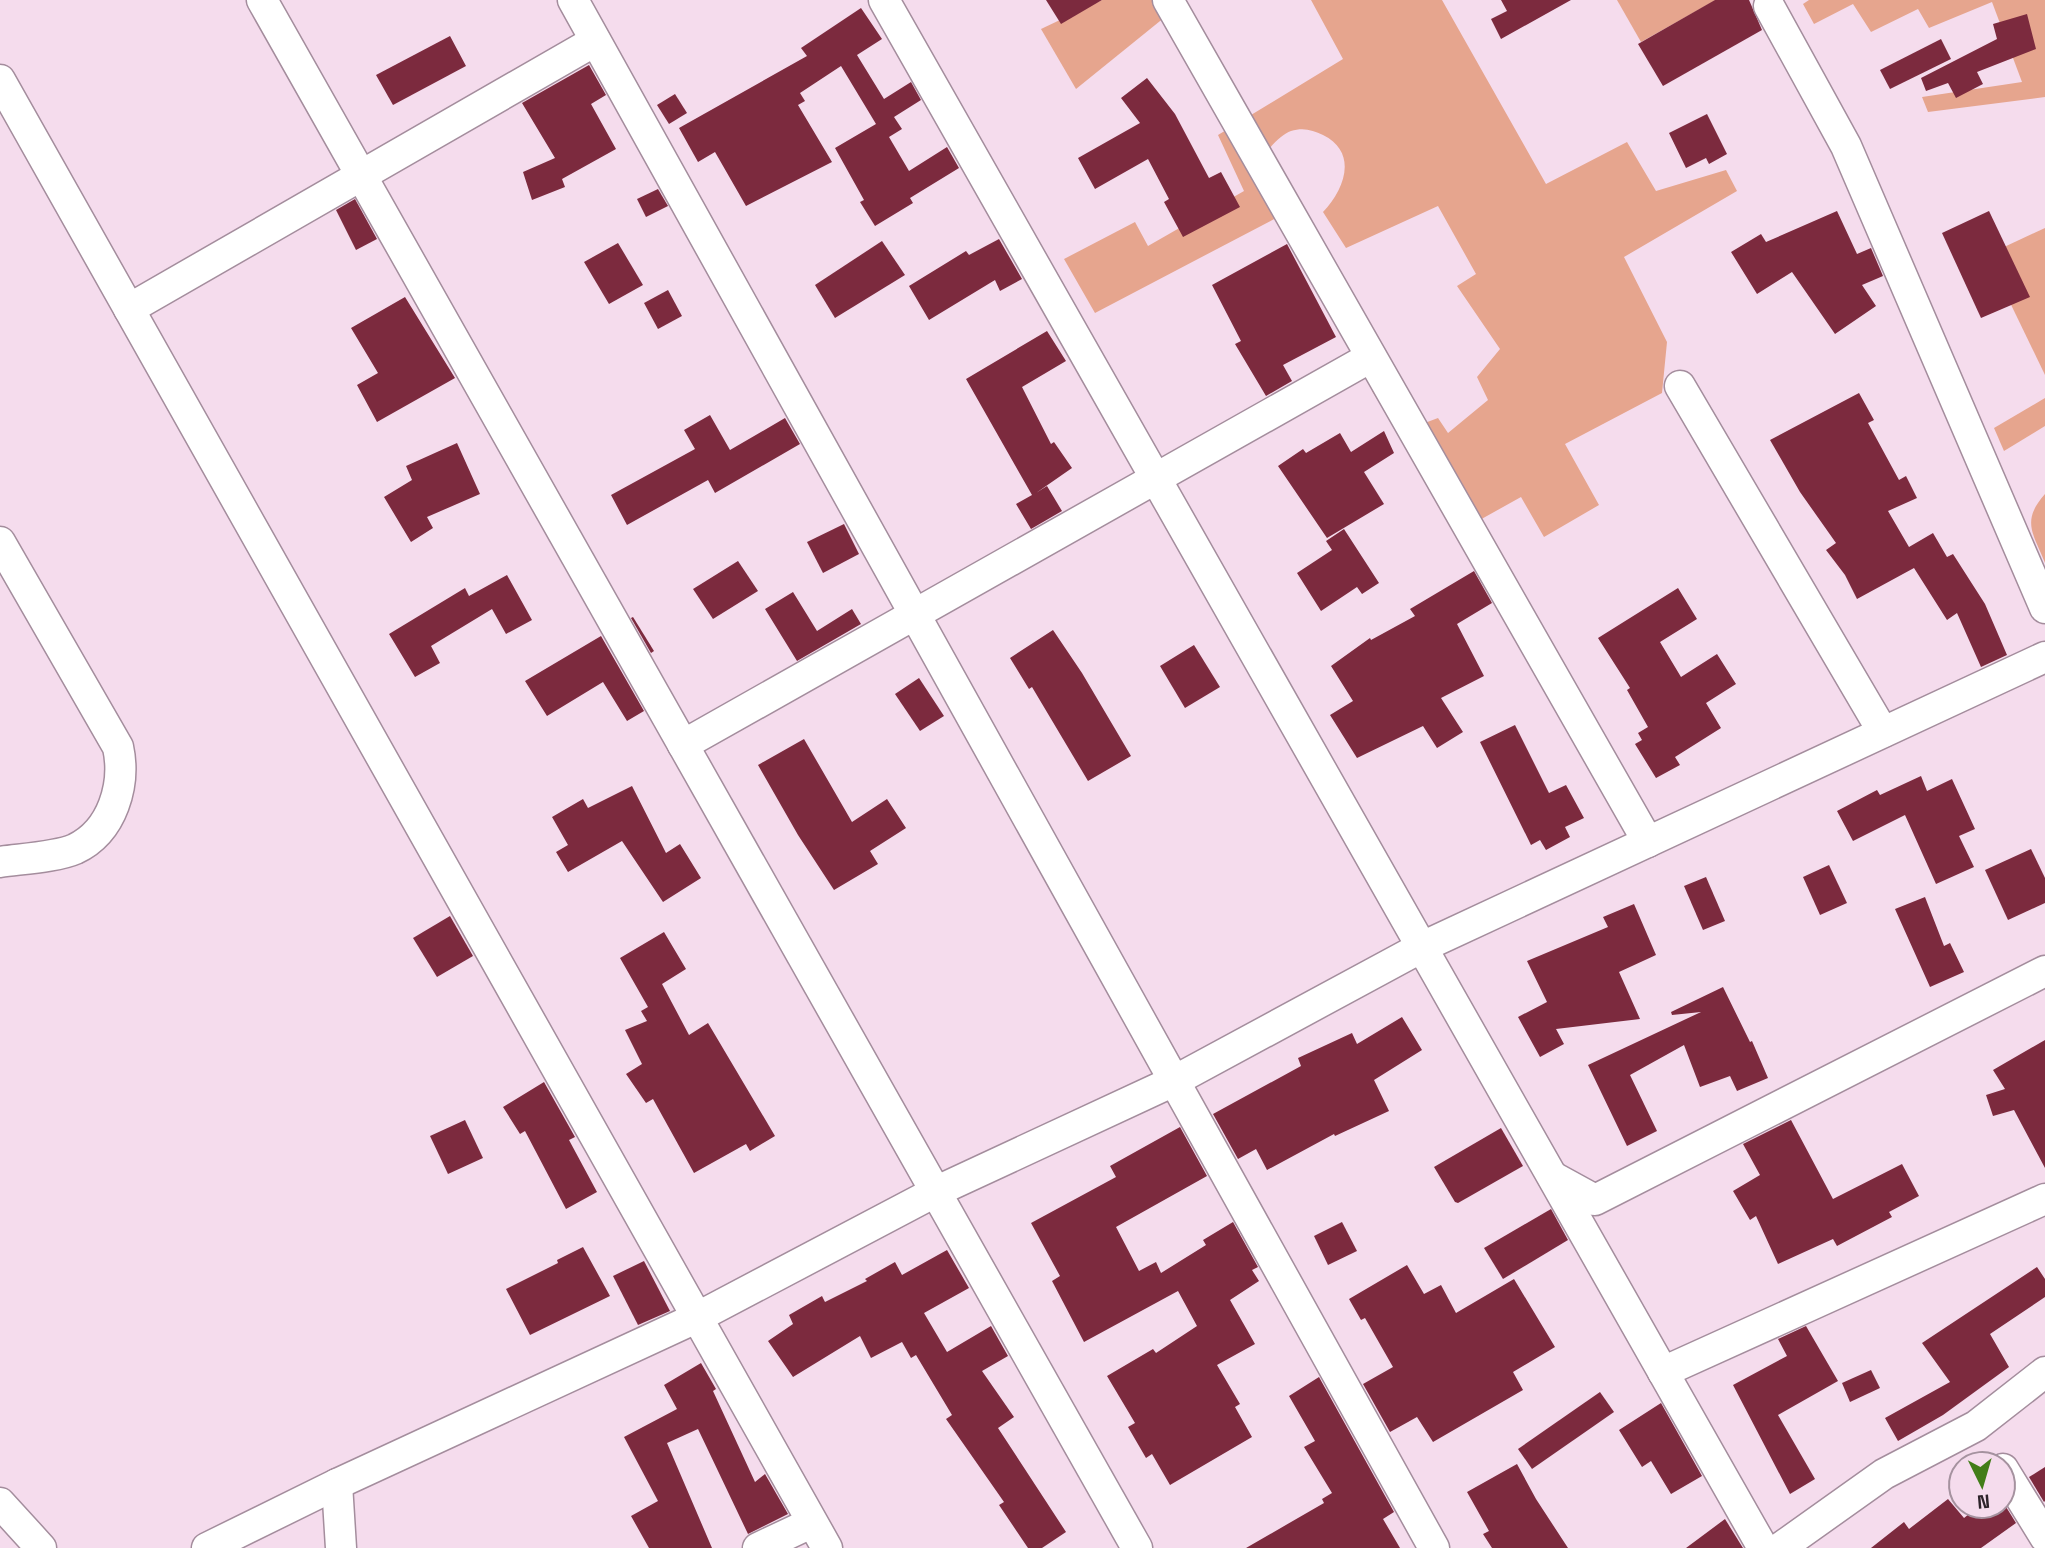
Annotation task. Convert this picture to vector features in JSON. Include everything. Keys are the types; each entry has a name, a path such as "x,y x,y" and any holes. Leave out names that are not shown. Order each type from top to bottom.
{"street":[{"path":"262,0 1137,1548"},
{"path":"573,0 1434,1548"},
{"path":"884,0 1763,1548"},
{"path":"1168,0 1648,842"},
{"path":"1769,6 1846,146 2045,608"},
{"path":"129,309 362,178 596,41"},
{"path":"0,80 827,1548"},
{"path":"683,745 1371,358"},
{"path":"1680,386 1883,732"},
{"path":"0,542 118,747 123,771 115,804 101,827 75,849 0,862"},
{"path":"207,1548 337,1484 696,1318 935,1192 1174,1081 1422,947 2045,657"},
{"path":"1552,1177 1595,1200 2045,971"},
{"path":"1663,1372 2045,1199"},
{"path":"1780,1548 1884,1474 1976,1426 2045,1372"},
{"path":"1976,1426 1991,1450"},
{"path":"337,1484 341,1548"},
{"path":"2017,1492 2045,1537"},
{"path":"0,1503 41,1548"},
{"path":"758,1548 811,1523"}],"shaded area":[{"path":"1102,0 1165,0 1165,17 1076,89 1041,29"},
{"path":"1311,0 1442,0 1546,184 1627,142 1656,191 1726,170 1737,191 1624,257 1667,342 1662,393 1565,444 1599,505 1544,537 1521,497 1460,531 1372,391 1392,378 1422,424 1438,418 1448,433 1488,400 1477,377 1500,349 1457,286 1476,274 1438,206 1346,248 1323,212 1342,183 1344,161 1334,143 1323,135 1300,129 1286,133 1252,168 1278,217 1095,313 1064,259 1135,222 1148,246 1244,191 1218,135 1343,59"},
{"path":"1617,0 1716,0 1641,42"},
{"path":"1809,0 2045,0 2045,97 1928,112 1922,97 2022,82 1992,2 1929,28 1918,9 1871,32 1853,4 1814,24 1803,4"},
{"path":"2045,228 2045,375 1987,255"},
{"path":"2045,398 2045,426 2004,451 1994,428"},
{"path":"2045,494 2045,563 2033,535 2031,520"}],"building":[{"path":"1046,0 1102,0 1061,24"},
{"path":"1501,0 1571,0 1501,39 1491,19 1507,11"},
{"path":"1715,0 1749,0 1762,30 1663,86 1638,44"},
{"path":"861,8 882,39 857,55 884,99 911,82 921,100 894,117 902,129 889,137 909,171 947,147 959,168 910,198 913,203 875,226 860,202 864,200 835,148 876,124 841,66 800,93 805,101 798,105 832,162 746,206 715,152 698,162 679,128 807,56 801,48"},
{"path":"2027,14 2036,49 1977,72 1983,84 1956,98 1948,83 1926,91 1921,78 1997,39 1993,24"},
{"path":"450,36 466,66 393,105 376,75"},
{"path":"1941,39 1951,59 1890,89 1880,70"},
{"path":"589,65 606,95 591,104 616,149 562,179 565,187 532,200 523,172 555,158 522,103"},
{"path":"1147,78 1175,114 1209,178 1221,172 1240,207 1183,237 1164,202 1169,199 1148,159 1095,189 1078,158 1140,123 1121,98"},
{"path":"675,94 687,113 669,124 657,105"},
{"path":"1707,114 1727,154 1709,164 1706,158 1686,168 1669,133"},
{"path":"658,189 668,206 646,217 637,199"},
{"path":"355,199 377,239 356,250 336,210"},
{"path":"1837,211 1857,254 1871,248 1883,276 1862,285 1876,306 1835,334 1792,272 1757,294 1731,252 1761,234 1766,242"},
{"path":"1989,211 2030,297 1981,318 1942,233"},
{"path":"999,239 1022,279 1000,291 995,280 929,320 909,286 966,251 969,255"},
{"path":"882,241 905,275 835,318 815,285"},
{"path":"618,243 643,285 609,304 584,262"},
{"path":"1287,244 1336,337 1283,365 1292,381 1266,396 1235,344 1241,341 1212,285"},
{"path":"668,290 682,316 658,329 644,303"},
{"path":"405,297 455,378 377,422 357,385 378,373 351,328"},
{"path":"1047,331 1066,361 1022,387 1051,444 1054,442 1072,468 1036,493 1047,486 1062,511 1031,529 1016,504 1032,495 966,379"},
{"path":"1859,393 1874,420 1868,423 1899,480 1906,476 1917,498 1888,511 1909,547 1933,533 1947,557 1953,554 1985,604 2007,655 1981,667 1957,613 1947,620 1914,568 1857,599 1845,575 1826,550 1836,543 1800,492 1770,440"},
{"path":"710,415 730,450 785,418 800,444 715,493 708,480 627,525 611,495 695,449 684,430"},
{"path":"1384,431 1394,453 1364,472 1384,504 1327,538 1278,466 1303,449 1306,453 1340,433 1351,452"},
{"path":"457,443 480,494 427,517 433,528 411,542 384,497 412,480 406,466"},
{"path":"844,524 859,554 823,573 807,542"},
{"path":"1344,529 1379,583 1362,594 1357,587 1321,611 1297,573 1332,550 1326,541"},
{"path":"738,561 758,591 713,619 693,589"},
{"path":"1474,571 1492,603 1457,624 1484,676 1441,698 1463,732 1437,748 1423,726 1357,758 1330,715 1353,701 1331,666 1370,638 1371,640 1415,616 1410,609"},
{"path":"507,575 532,620 506,634 492,609 431,646 440,663 415,677 389,634 465,588 469,596"},
{"path":"1678,588 1697,619 1660,642 1681,677 1717,654 1736,684 1706,703 1721,728 1675,757 1680,765 1656,778 1635,744 1642,740 1638,733 1648,727 1627,690 1630,688 1598,638"},
{"path":"793,592 817,631 852,609 861,624 797,661 765,609"},
{"path":"633,617 654,651 651,653 631,618"},
{"path":"1053,630 1131,756 1088,781 1032,687 1029,689 1010,658"},
{"path":"601,636 644,711 627,721 603,682 547,716 525,681"},
{"path":"1194,645 1220,687 1185,708 1160,666"},
{"path":"919,678 944,716 920,731 895,694"},
{"path":"1515,725 1549,793 1566,785 1584,818 1565,827 1570,837 1546,850 1540,840 1531,845 1480,742"},
{"path":"804,739 852,822 887,799 906,828 870,851 878,864 834,890 798,835 758,765"},
{"path":"1921,776 1927,791 1952,779 1975,829 1959,836 1974,867 1936,884 1905,815 1853,841 1837,811 1877,790 1880,795"},
{"path":"632,786 666,853 680,844 701,878 663,902 622,841 568,872 556,852 568,845 552,817 583,799 588,808"},
{"path":"2031,849 2045,878 2045,903 2008,920 1985,870"},
{"path":"1829,865 1847,903 1820,915 1803,877"},
{"path":"1706,877 1725,921 1703,930 1684,886"},
{"path":"1925,897 1944,946 1950,943 1964,972 1930,987 1895,909"},
{"path":"1634,904 1656,955 1619,972 1640,1019 1556,1029 1564,1044 1540,1057 1518,1017 1547,1002 1527,961 1608,927 1603,917"},
{"path":"450,916 473,956 437,977 413,938"},
{"path":"664,932 686,969 662,984 689,1035 708,1023 775,1136 750,1151 746,1144 694,1173 653,1099 646,1103 626,1074 642,1064 625,1030 647,1021 641,1011 648,1007 620,958"},
{"path":"1723,987 1768,1078 1737,1091 1730,1076 1700,1087 1684,1045 1630,1075 1657,1131 1627,1146 1588,1065 1701,1012 1672,1015 1671,1012"},
{"path":"1402,1017 1422,1050 1374,1080 1389,1111 1335,1136 1334,1134 1267,1170 1256,1149 1238,1159 1213,1114 1301,1066 1298,1058 1352,1033 1357,1044"},
{"path":"2045,1040 2045,1168 2014,1110 1993,1116 1986,1095 2005,1089 1993,1070"},
{"path":"544,1082 575,1137 569,1140 597,1192 566,1209 525,1131 520,1134 503,1107"},
{"path":"465,1120 483,1158 448,1174 430,1136"},
{"path":"1791,1120 1833,1199 1902,1164 1919,1196 1889,1212 1892,1217 1837,1246 1833,1239 1778,1264 1756,1216 1750,1220 1733,1191 1760,1175 1743,1144"},
{"path":"1180,1127 1207,1176 1116,1227 1139,1271 1156,1262 1161,1273 1206,1245 1203,1240 1233,1222 1258,1267 1252,1270 1259,1281 1230,1300 1255,1344 1217,1365 1240,1404 1235,1407 1252,1437 1170,1485 1152,1454 1146,1458 1128,1427 1135,1423 1107,1376 1153,1349 1156,1353 1197,1326 1178,1291 1084,1342 1052,1281 1060,1276 1031,1223 1116,1177 1110,1166"},
{"path":"1501,1128 1523,1166 1458,1203 1455,1202 1434,1167"},
{"path":"1551,1209 1568,1240 1503,1279 1484,1248"},
{"path":"1342,1222 1357,1251 1328,1265 1314,1236"},
{"path":"583,1247 610,1296 530,1335 506,1289"},
{"path":"947,1250 969,1288 924,1313 947,1352 991,1326 1008,1356 982,1371 1014,1417 998,1428 1066,1532 1042,1548 1028,1548 999,1505 1004,1502 946,1419 952,1415 916,1355 911,1358 902,1342 871,1358 860,1336 793,1377 768,1341 793,1324 789,1315 822,1296 825,1302 867,1281 865,1279 895,1262 902,1275"},
{"path":"644,1261 670,1311 638,1325 613,1276"},
{"path":"1407,1265 1424,1294 1441,1285 1456,1313 1514,1279 1555,1347 1513,1372 1523,1390 1433,1442 1417,1417 1390,1432 1363,1384 1393,1367 1365,1318 1361,1320 1349,1299"},
{"path":"2037,1267 2045,1279 2045,1297 1990,1334 2009,1367 1943,1415 1898,1441 1885,1418 1950,1382 1922,1343"},
{"path":"1806,1326 1838,1381 1778,1415 1815,1479 1790,1494 1733,1385 1787,1356 1778,1339"},
{"path":"701,1363 716,1389 713,1391 755,1482 765,1474 788,1514 748,1534 698,1429 667,1443 712,1548 649,1548 631,1516 658,1501 624,1437 677,1409 664,1385"},
{"path":"1871,1370 1880,1388 1850,1402 1842,1383"},
{"path":"1319,1377 1394,1512 1383,1519 1400,1548 1246,1548 1324,1503 1322,1499 1332,1493 1304,1447 1315,1441 1289,1396"},
{"path":"1600,1392 1614,1412 1532,1469 1518,1449"},
{"path":"1661,1403 1702,1476 1671,1494 1651,1461 1642,1467 1619,1430"},
{"path":"1517,1464 1568,1548 1492,1548 1483,1534 1489,1531 1467,1492"},
{"path":"2045,1467 2045,1501 2044,1502 2029,1477"},
{"path":"1947,1500 1947,1520 2014,1520 2016,1523 1981,1548 1871,1548 1904,1522 1909,1529"},
{"path":"1725,1519 1743,1548 1686,1548"}]}
